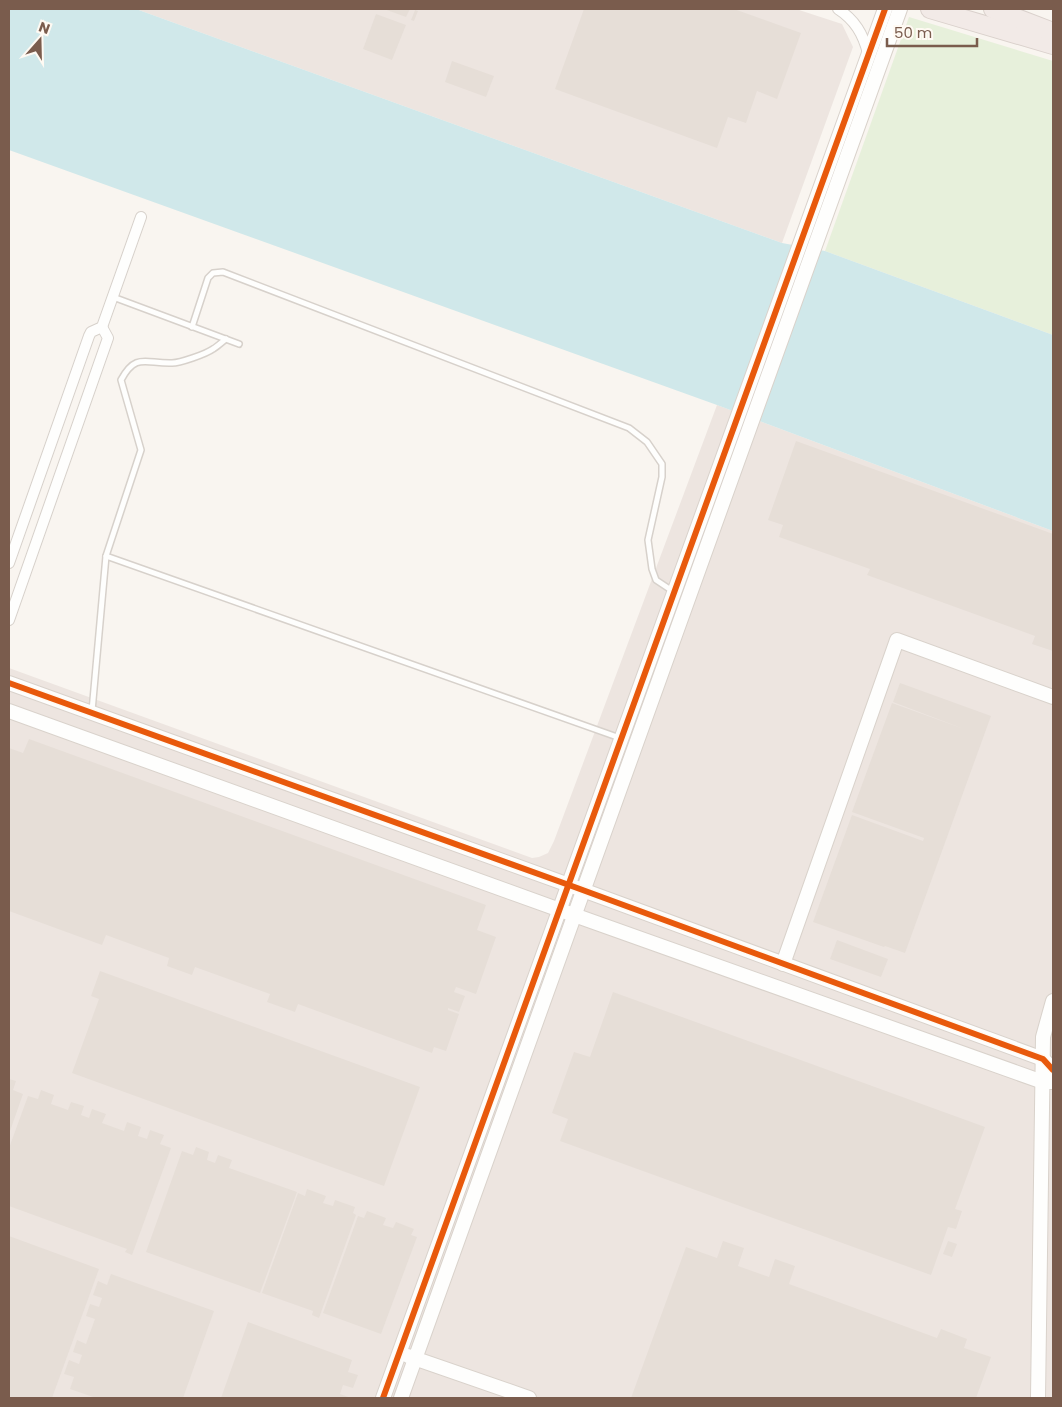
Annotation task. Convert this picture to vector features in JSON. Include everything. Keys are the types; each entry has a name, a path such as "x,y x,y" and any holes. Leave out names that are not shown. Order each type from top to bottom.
{"highway":[{"path":"930,9 1053,45"},
{"path":"993,9 1053,32"}],"street":[{"path":"838,9 848,15 859,28 868,53"},
{"path":"383,1398 885,9"},
{"path":"401,1398 586,891 900,9"},
{"path":"9,563 91,332 102,327 141,217"},
{"path":"9,620 108,338 102,327"},
{"path":"783,964 897,640 1053,697"},
{"path":"9,683 586,891 1043,1059 1053,1070"},
{"path":"9,710 576,916 1048,1082"},
{"path":"1038,1398 1048,1082 1043,1059 1044,1037 1053,1001"},
{"path":"400,1353 529,1398"}],"lane":[{"path":"192,327 208,278 213,273 223,272 629,428 647,442 662,464 662,477 648,540 652,569 656,580 675,592"},
{"path":"113,296 239,344"},
{"path":"92,713 106,556 141,450 121,380 133,363 173,363 212,350 226,339"},
{"path":"106,556 622,739"}],"shaded area":[{"path":"136,9 796,9 842,24 853,47 782,243"},
{"path":"717,405 1053,531 1053,1398 9,1398 9,668 532,858 539,857 548,853 554,841"}],"green space":[{"path":"909,17 1053,61 1053,335 825,251"}],"water":[{"path":"9,9 136,9 782,243 825,251 1053,335 1053,531 717,405 9,150"}],"building":[{"path":"384,9 410,9 406,17"},
{"path":"584,9 734,9 801,33 777,99 757,91 746,123 728,117 717,148 555,89"},
{"path":"415,10 418,11 414,21 411,20"},
{"path":"376,14 406,25 392,60 363,49"},
{"path":"452,61 494,76 486,97 445,82"},
{"path":"796,441 1053,534 1053,651 1032,644 1035,636 867,575 870,569 779,537 783,525 768,520"},
{"path":"900,683 991,716 905,953 813,922 852,815 923,841 924,838 852,812 892,703 964,729 893,702"},
{"path":"29,739 486,905 477,930 496,937 476,994 456,987 454,992 465,996 459,1012 448,1008 448,1010 459,1014 446,1051 434,1047 432,1053 298,1004 295,1012 267,1002 270,994 195,967 192,975 167,966 169,958 106,935 102,945 9,911 9,748 23,753"},
{"path":"837,940 888,959 881,977 830,959"},
{"path":"100,971 420,1087 384,1186 72,1073 99,999 91,996"},
{"path":"613,992 985,1127 955,1209 962,1211 956,1229 948,1227 931,1275 560,1141 568,1119 552,1113 574,1052 590,1057"},
{"path":"9,1079 16,1081 13,1090 23,1094 9,1134"},
{"path":"41,1090 54,1095 51,1104 68,1110 71,1102 84,1106 81,1115 89,1118 92,1109 106,1114 102,1123 124,1131 127,1122 141,1127 138,1136 147,1139 150,1130 164,1135 160,1144 171,1148 132,1255 125,1252 127,1249 9,1206 9,1148 28,1096 38,1099"},
{"path":"196,1147 209,1152 207,1160 215,1163 218,1155 232,1160 229,1168 297,1192 260,1293 146,1252 182,1151 193,1155"},
{"path":"307,1189 326,1196 323,1203 333,1206 335,1200 355,1207 353,1213 356,1215 319,1318 312,1315 313,1311 262,1293 298,1193 305,1196"},
{"path":"367,1211 386,1218 383,1225 393,1228 396,1222 414,1229 411,1235 417,1237 381,1334 323,1313 358,1216 364,1218"},
{"path":"9,1236 99,1269 52,1398 9,1398"},
{"path":"723,1241 744,1248 738,1266 769,1277 775,1259 795,1266 789,1284 937,1338 941,1329 967,1339 964,1348 991,1357 976,1398 631,1398 686,1247 717,1258"},
{"path":"948,1241 957,1244 952,1257 943,1254"},
{"path":"111,1274 214,1311 183,1398 96,1398 70,1389 74,1377 64,1374 69,1360 79,1364 82,1355 73,1352 77,1340 86,1344 95,1319 86,1316 90,1304 99,1307 102,1298 93,1295 98,1281 107,1285"},
{"path":"248,1322 352,1360 348,1372 358,1375 353,1388 343,1385 340,1394 351,1398 221,1398"}],"cycle path":[{"path":"383,1398 885,9"},
{"path":"9,683 569,885 1043,1059 1053,1070"}]}
